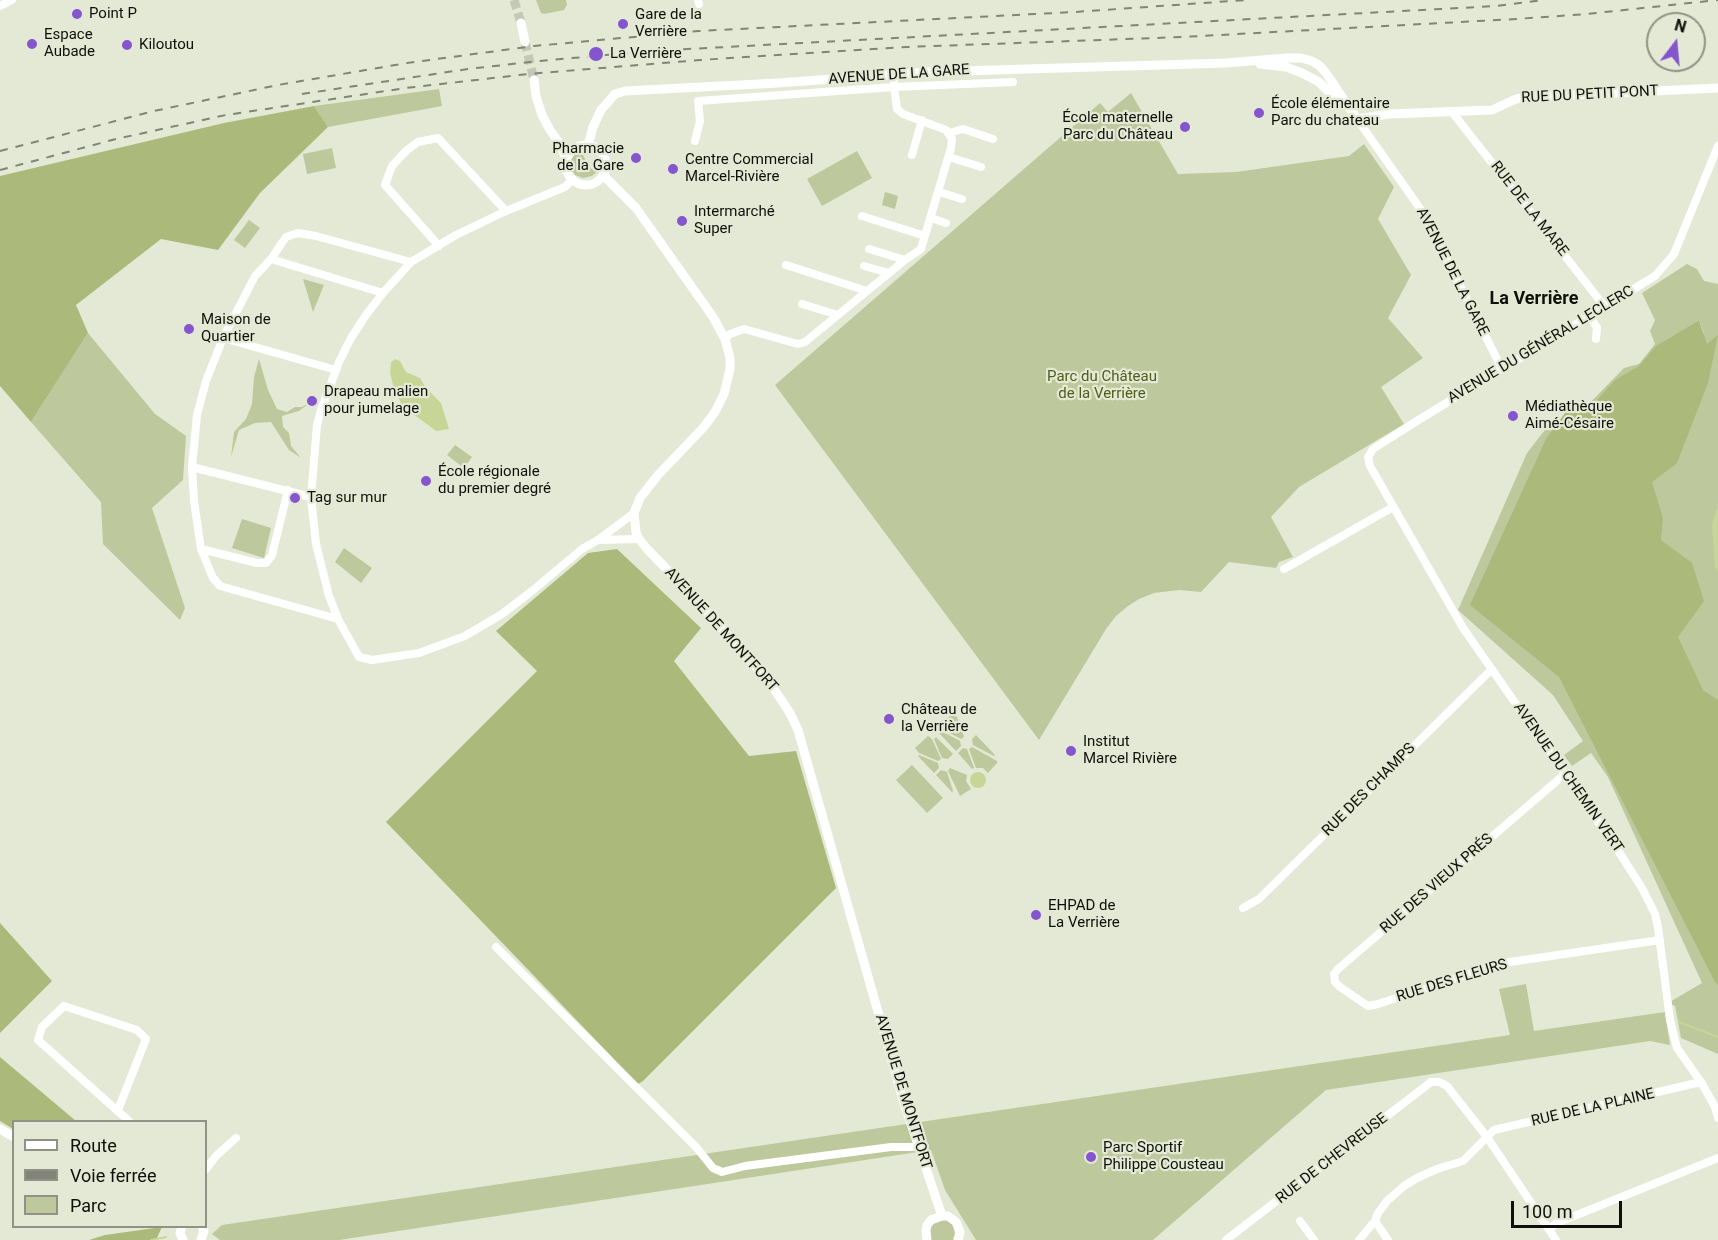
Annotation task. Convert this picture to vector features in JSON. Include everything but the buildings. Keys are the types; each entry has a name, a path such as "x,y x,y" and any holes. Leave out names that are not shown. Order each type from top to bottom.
{"street":[{"path":"0,6 12,0"},
{"path":"521,23 525,42"},
{"name":"AVENUE DE LA GARE","path":"588,145 597,117 619,91 928,72 1301,58 1312,61 1326,73 1424,214 1502,369"},
{"name":"AVENUE DE LA GARE","path":"1242,62 1286,67 1302,73 1319,82 1357,119"},
{"path":"725,339 730,334 744,328 798,344 806,342 921,249 952,144 949,133 942,127 903,114 897,109 894,75"},
{"path":"566,159 575,148 588,145 595,147 606,163 603,175 589,185 582,185 572,180 566,170 566,159 560,144 542,115 534,80 551,122 564,139 575,148"},
{"path":"698,101 894,87 1013,82"},
{"path":"695,141 700,122 699,87"},
{"name":"RUE DU PETIT PONT","path":"1357,119 1389,114 1492,110 1516,99 1528,97 1718,88"},
{"name":"RUE DE LA MARE","path":"1452,112 1605,307"},
{"path":"912,155 922,120"},
{"path":"949,133 963,129 993,139"},
{"path":"439,246 385,185 392,166 418,142 438,138 506,211"},
{"name":"AVENUE DU GÉNÉRAL LECLERC","path":"1368,456 1373,449 1655,276 1674,254 1714,165 1718,146"},
{"path":"949,157 981,167"},
{"path":"598,540 639,539 634,513 640,498 646,488 703,428 720,404 730,369 730,358 725,339 713,317 636,208 603,175"},
{"path":"572,180 565,187 506,211 456,235 411,262 366,315 351,338 336,370 317,425 311,497 316,544 329,596 338,619 359,657 372,660 419,653 465,636 502,615 582,549 634,513"},
{"path":"939,192 962,199"},
{"path":"862,216 925,236"},
{"path":"931,218 946,223"},
{"path":"338,619 220,586 213,578 201,549 194,501 192,467 197,416 206,381 223,338 255,276 271,259 286,237 298,233 315,236 411,262"},
{"path":"869,249 905,260"},
{"path":"271,259 383,293"},
{"path":"786,265 867,291"},
{"path":"864,266 889,273"},
{"path":"802,304 838,315"},
{"path":"1590,316 1597,328 1596,339"},
{"path":"223,338 336,370"},
{"name":"AVENUE DU CHEMIN VERT","path":"1368,456 1370,466 1458,619 1638,881 1655,914 1670,1020 1677,1048 1701,1082 1715,1107 1718,1118"},
{"path":"192,467 311,497"},
{"path":"201,549 257,563 266,563 273,555 288,490"},
{"path":"1284,569 1393,507"},
{"name":"AVENUE DE MONTFORT","path":"639,539 770,683 790,713 798,730 903,1100 942,1216"},
{"name":"RUE DES CHAMPS","path":"1243,908 1259,899 1492,669"},
{"name":"RUE DES VIEUX PRÉS","path":"1354,997 1335,982 1334,975 1338,969 1565,774"},
{"name":"RUE DES FLEURS","path":"1354,997 1368,1006 1503,963 1660,940"},
{"path":"496,947 696,1147 713,1168 722,1172 745,1166 891,1147 918,1147"},
{"path":"118,1110 146,1039 137,1030 64,1006 42,1027 38,1040 128,1120"},
{"name":"RUE DE CHEVREUSE","path":"1226,1240 1431,1082 1439,1082 1447,1086 1488,1137"},
{"name":"RUE DE LA PLAINE","path":"1488,1137 1494,1131 1701,1082"},
{"path":"1359,1240 1375,1221 1387,1201 1404,1186 1437,1169 1462,1161 1488,1137 1556,1240"},
{"path":"207,1168 236,1138"},
{"path":"207,1154 216,1156"},
{"path":"1549,1229 1557,1223 1718,1158"},
{"path":"927,1240 927,1225 931,1220 942,1216 948,1216 956,1222 960,1232 958,1240"},
{"path":"1300,1221 1314,1240"},
{"path":"1375,1221 1388,1240"}],"green space":[{"path":"536,0 566,0 567,5 564,10 544,14 541,13"},
{"path":"439,89 442,106 328,127 314,106"},
{"name":"Parc du Château de la Verrière","path":"1131,93 1178,174 1236,172 1349,156 1364,144 1394,187 1378,219 1411,275 1388,318 1423,358 1381,387 1404,424 1299,487 1271,517 1293,557 1279,562 1276,568 1229,562 1201,592 1179,590 1154,593 1128,606 1106,629 1039,740 775,385 1100,103 1108,112"},
{"path":"332,148 336,168 307,174 303,154"},
{"path":"857,151 872,178 822,206 807,179"},
{"path":"574,153 583,155 589,167 595,171 599,170 592,176 583,178 575,175 569,164"},
{"path":"885,192 898,196 895,209 882,205"},
{"path":"249,220 260,228 245,248 234,240"},
{"path":"1687,264 1697,269 1704,281 1718,284 1718,1054 1681,1038 1675,1006 1668,1003 1702,983 1608,777 1591,753 1572,766 1564,755 1583,741 1553,695 1458,610 1527,453 1551,422 1579,414 1624,368 1639,364 1655,344 1650,331 1655,320 1642,293","holes":["1699,320 1704,333 1663,342"]},
{"path":"303,279 324,285 313,312"},
{"path":"88,333 155,414 186,436 183,480 152,508 185,608 180,620 103,544 101,502 31,422"},
{"path":"259,359 268,390 277,409 287,412 312,401 299,411 282,416 283,427 289,433 291,446 301,458 289,450 271,422 255,423 239,430 231,457 234,432 246,419 252,404 254,377"},
{"path":"455,445 472,457 464,468 447,455"},
{"path":"242,519 271,528 264,558 232,548"},
{"path":"344,548 372,568 361,583 335,562"},
{"path":"953,713 957,717 964,737 961,739 940,726"},
{"path":"941,731 960,741 961,746 956,751 939,733"},
{"path":"976,735 994,756 973,745 972,739"},
{"path":"928,736 932,739 941,759 938,761 919,753 915,748"},
{"path":"936,737 953,754 948,759 942,758 934,739"},
{"path":"972,747 997,761 988,773 983,768 976,768 969,749"},
{"path":"963,748 967,749 974,768 972,769 958,753"},
{"path":"919,755 938,763 939,768 934,773"},
{"path":"912,765 943,798 927,813 896,780"},
{"path":"950,768 967,775 966,781 971,789 960,796 948,771"},
{"path":"941,770 947,772 952,792 936,775"},
{"path":"1526,984 1534,1031 1665,1012 1670,1045 1650,1041 1326,1090 1153,1240 976,1240 945,1190 931,1150 339,1240 220,1240 212,1234 222,1225 1510,1035 1499,989"},
{"path":"939,1220 947,1220 954,1226 953,1240 931,1240 930,1228"}],"shaded area":[{"path":"314,106 328,127 260,193 218,250 161,239 76,305 88,333 31,422 0,386 0,176 224,123"},
{"path":"1699,320 1707,344 1718,335 1708,383 1677,463 1652,482 1663,518 1661,540 1692,563 1704,601 1678,637 1703,690 1718,700 1718,985 1559,677 1470,605 1546,439 1565,413 1587,411 1615,380 1639,366 1656,346"},
{"path":"395,359 400,361 406,372 420,378 426,388 441,403 449,429 436,431 401,403 390,373 391,362"},
{"path":"1718,505 1718,572 1715,567 1712,525"},
{"path":"617,549 701,628 674,661 749,756 796,751 836,888 638,1084 386,822 537,671 496,631 588,553"},
{"path":"978,772 984,774 986,780 984,786 978,788 972,786 970,780 972,774"},
{"path":"0,923 52,981 0,1033"},
{"path":"0,1057 75,1120 12,1120 12,1128 0,1121"},
{"path":"162,1228 156,1240 89,1240 105,1235"}],"waterway":[{"path":"1679,1022 1718,1037"},
{"path":"151,1240 166,1237"}],"tunnel":[{"path":"514,0 521,23"},
{"path":"525,42 534,80"}],"railway":[{"path":"0,151 154,111 278,85 407,63 534,46 699,31 1075,12 1246,0"},
{"path":"302,94 468,69 651,51 1497,6 1543,0"},
{"path":"0,170 116,139 226,115 406,88 528,74 907,47 1182,37 1516,19 1718,0"}],"place":[{"name":"Point P","path":"77,14"},
{"name":"Gare de la Verrière","path":"623,24"},
{"name":"Espace Aubade","path":"32,44"},
{"name":"Kiloutou","path":"127,45"},
{"name":"La Verrière","path":"596,54"},
{"name":"École élémentaire Parc du chateau","path":"1259,113"},
{"name":"École maternelle Parc du Château","path":"1185,127"},
{"name":"Pharmacie de la Gare","path":"636,158"},
{"name":"Centre Commercial Marcel-Rivière","path":"673,169"},
{"name":"Intermarché Super","path":"682,221"},
{"name":"Maison de Quartier","path":"189,329"},
{"name":"Drapeau malien pour jumelage","path":"312,401"},
{"name":"Médiathèque Aimé-Césaire","path":"1513,416"},
{"name":"École régionale du premier degré","path":"426,481"},
{"name":"Tag sur mur","path":"295,498"},
{"name":"Château de la Verrière","path":"889,719"},
{"name":"Institut Marcel Rivière","path":"1071,751"},
{"name":"EHPAD de La Verrière","path":"1036,915"},
{"name":"Parc Sportif Philippe Cousteau","path":"1091,1157"}],"district":[{"name":"La Verrière","path":"1534,299"}]}
